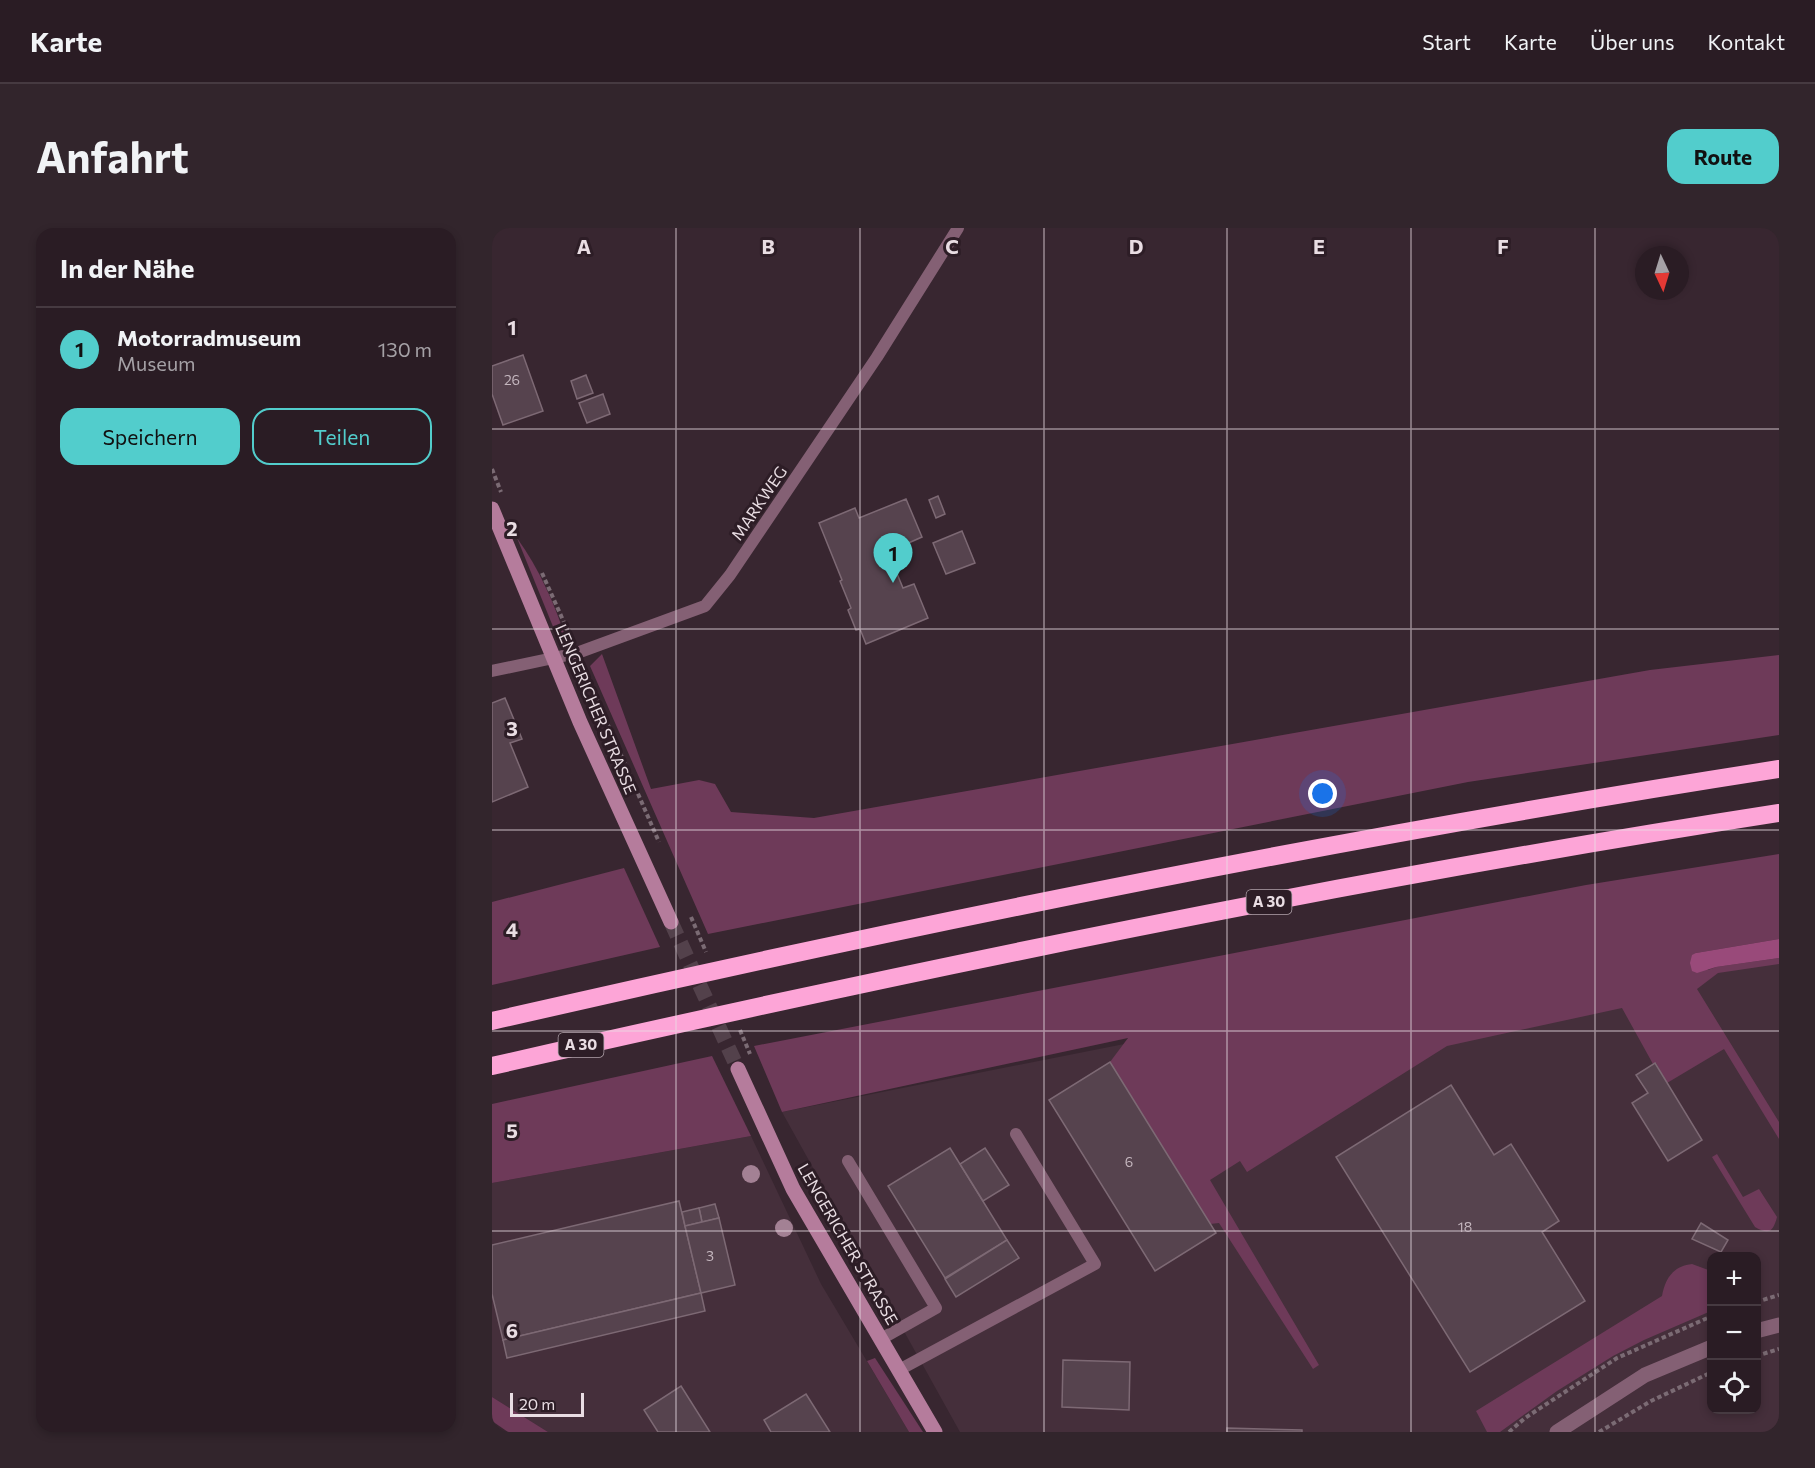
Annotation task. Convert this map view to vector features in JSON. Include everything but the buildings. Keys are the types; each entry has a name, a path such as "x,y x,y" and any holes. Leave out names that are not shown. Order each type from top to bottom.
{"highway":[{"path":"492,1021 783,956 1232,864 1494,815 1779,769"},
{"name":"A 30","path":"492,1066 1044,945 1352,885 1779,813"}],"street":[{"name":"LENGERICHER STRASSE","path":"492,509 580,722 671,922"},
{"name":"LENGERICHER STRASSE","path":"738,1069 793,1189 935,1432"},
{"path":"1761,1330 1779,1325"},
{"path":"1557,1432 1645,1375 1707,1349"}],"lane":[{"name":"MARKWEG","path":"492,671 577,653 705,606 730,575 877,357 958,228"},
{"path":"899,1370 1095,1264 1016,1134"},
{"path":"848,1161 936,1308 881,1339"}],"path":[{"path":"1761,1300 1779,1295"},
{"path":"1509,1432 1525,1418 1617,1358 1707,1318"},
{"path":"1761,1354 1779,1349"},
{"path":"1599,1432 1651,1401 1707,1374"}],"shaded area":[{"path":"517,538 546,588 567,642 556,634"},
{"path":"602,654 651,789 699,780 715,784 731,812 814,818 1650,670 1779,655 1779,735 1468,782 708,934 590,666"},
{"path":"1779,854 1779,939 1696,953 1708,970 1779,958 1779,964 1718,973 1697,989 1779,1122 1779,1139 1724,1049 1667,1083 1656,1063 1653,1064 1622,1008 1447,1046 1247,1172 1240,1161 1210,1180 1319,1365 1313,1369 1219,1223 1210,1224 1110,1062 1128,1038 782,1112 754,1046 1586,885"},
{"path":"624,868 660,947 492,985 492,902"},
{"path":"1779,917 1779,1432 960,1432 782,1112 1658,938"},
{"path":"1779,939 1779,958 1716,967 1697,973 1692,971 1690,963 1692,955 1696,953"},
{"path":"712,1056 751,1136 492,1183 492,1104"},
{"path":"751,1136 821,1284 909,1432 548,1432 492,1397 492,1183"},
{"path":"1717,1154 1743,1197 1759,1189 1777,1217 1770,1231 1755,1227 1712,1157"},
{"path":"1692,1264 1707,1270 1707,1313 1613,1356 1557,1391 1500,1432 1487,1432 1476,1411 1662,1296 1671,1274 1685,1265"},
{"path":"875,1358 923,1432 909,1432 867,1361"},
{"path":"492,1397 548,1432 508,1432 492,1421"}],"tunnel":[{"path":"671,922 738,1069"}],"place":[{"name":"Motorradmuseum","path":"893,583"}]}
